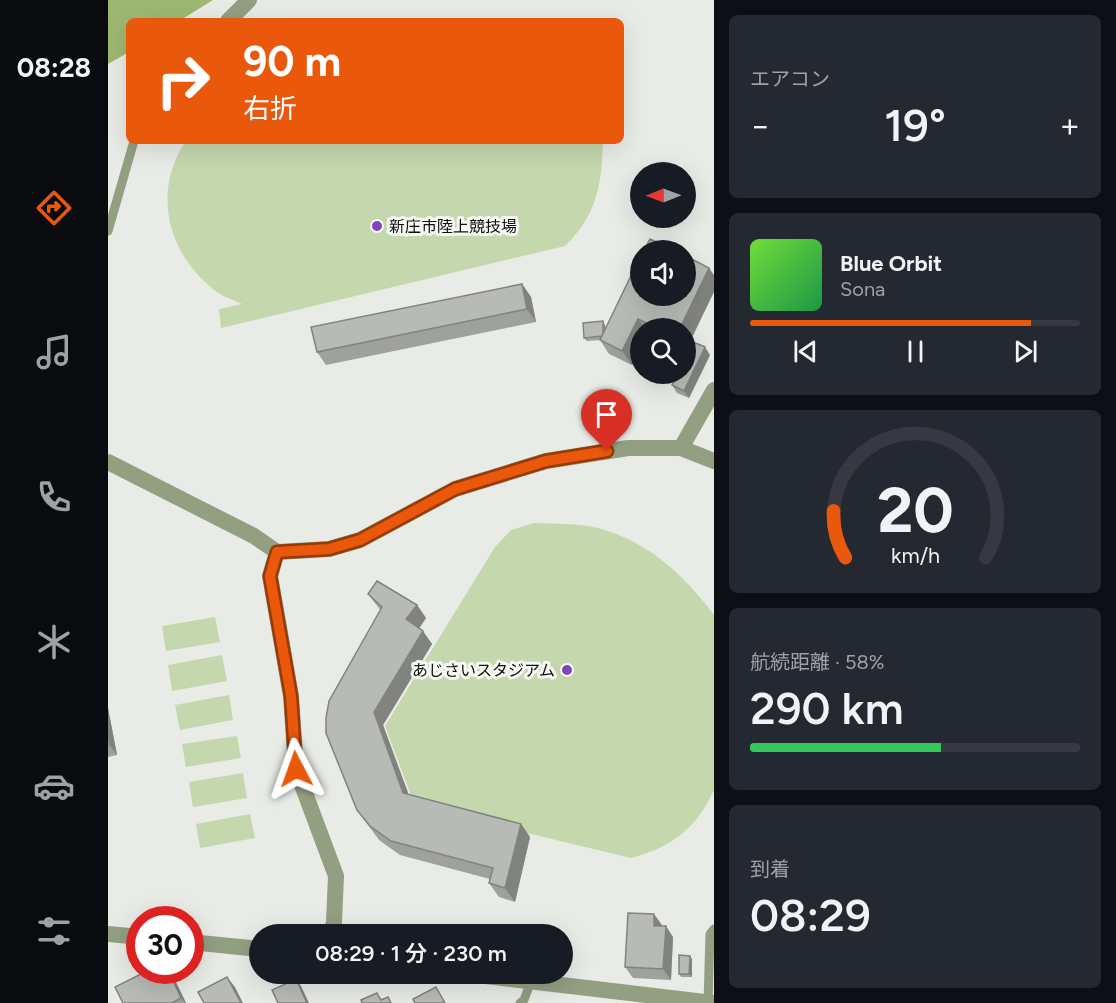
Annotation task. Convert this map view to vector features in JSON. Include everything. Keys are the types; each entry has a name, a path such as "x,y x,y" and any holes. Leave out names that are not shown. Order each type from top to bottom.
{"street":[{"path":"231,18 249,0"},
{"path":"681,448 714,390"},
{"path":"108,462 254,536 277,552 329,549 360,540 455,489 546,461 628,448 681,448 714,461"},
{"path":"277,552 270,576 291,696 296,769 336,876 333,924"},
{"path":"108,934 126,936"},
{"path":"204,943 249,948"},
{"path":"555,984 714,1003"}],"lane":[{"path":"108,231 133,144"},
{"path":"708,1003 710,934 714,929"},
{"path":"520,1003 524,1000 530,984"}],"green space":[{"path":"108,0 213,0 184,18 126,18 126,54 108,64"},
{"name":"新庄市陸上競技場","path":"184,144 603,144 596,198 584,223 565,246 221,328 219,309 242,304 220,294 200,277 176,242 170,222 168,202 169,181 175,161"},
{"name":"あじさいスタジアム","path":"534,523 590,526 633,541 664,561 690,586 714,615 714,790 691,826 671,842 646,854 631,858 415,806 385,726 495,547 511,530"},
{"path":"215,617 220,642 166,651 162,626"},
{"path":"222,655 227,681 172,691 168,665"},
{"path":"229,695 233,720 180,730 175,705"},
{"path":"237,736 241,758 186,767 182,744"},
{"path":"243,773 247,798 193,807 189,782"},
{"path":"250,814 255,838 200,848 196,824"}],"building":[{"path":"696,261 709,268 696,295"},
{"path":"630,278 630,306 691,306 685,318 630,318 630,335 622,351 600,340"},
{"path":"522,284 527,309 317,352 311,327"},
{"path":"603,321 602,336 584,338 583,323"},
{"path":"696,343 705,347 696,366"},
{"path":"673,384 687,384 684,391"},
{"path":"377,581 417,605 406,619 423,631 374,712 403,793 521,824 505,888 489,883 493,868 391,841 370,826 357,810 326,733 326,718 329,701 382,607 368,594"},
{"path":"628,913 654,914 654,926 666,926 663,969 625,967"},
{"path":"679,955 690,956 689,974 679,974"},
{"path":"227,977 241,1003 204,1003 198,992"},
{"path":"126,982 126,984 174,984 181,998 172,1003 123,1003 115,987"},
{"path":"285,984 298,984 307,1003 278,1003 272,990"},
{"path":"436,987 445,1003 415,1003 413,999"},
{"path":"377,993 381,1000 388,997 391,1003 362,1003 361,1000"}],"place":[{"name":"新庄市陸上競技場","path":"377,226"},
{"name":"あじさいスタジアム","path":"567,670"}],"route":[{"path":"296,769 291,696 270,576 277,552 329,549 360,540 455,489 546,461 607,451"}]}
